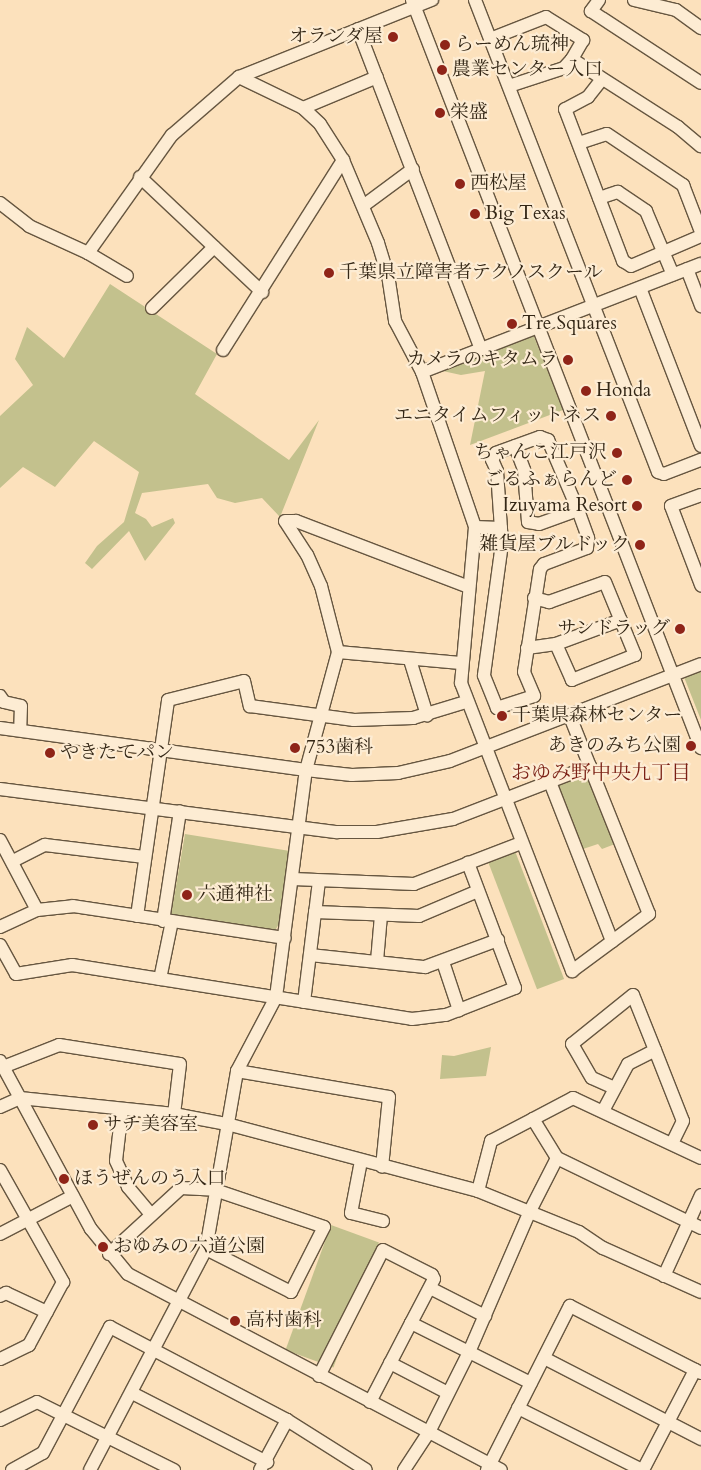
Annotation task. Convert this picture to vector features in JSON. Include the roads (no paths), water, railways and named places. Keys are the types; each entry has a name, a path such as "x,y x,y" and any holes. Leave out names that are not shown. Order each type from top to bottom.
{"street":[{"path":"88,253 140,177 172,135 239,76 358,29 413,3 432,0"},
{"path":"475,0 658,472 664,474 701,460"},
{"path":"599,0 591,11 701,83"},
{"path":"634,0 676,10 701,28"},
{"path":"413,3 701,748"},
{"path":"490,39 546,17 583,40 564,68 509,86"},
{"path":"358,29 481,350"},
{"path":"572,58 678,127 701,146"},
{"path":"239,76 303,108 320,124 343,160 363,206 388,275 395,321 422,372 475,527 461,663 466,702 572,971 649,914 570,716"},
{"path":"303,108 377,77"},
{"path":"602,79 588,97 565,109 623,261 631,266 664,250 701,236"},
{"path":"579,143 607,134 683,185 701,232"},
{"path":"223,350 262,292 343,160"},
{"path":"363,206 413,169"},
{"path":"140,177 262,292"},
{"path":"599,198 618,192 646,211 673,274"},
{"path":"0,203 29,226 88,253 127,276"},
{"path":"152,308 214,247"},
{"path":"422,372 593,304 701,264"},
{"path":"687,269 701,306"},
{"path":"640,288 701,446"},
{"path":"540,437 548,440 588,538 587,548 544,564 534,598 524,672 534,696 497,708 484,675 502,543 497,471 492,460 496,453 516,446 540,437"},
{"path":"516,446 524,470 528,522 539,524 578,510"},
{"path":"701,495 670,506 701,585"},
{"path":"90,1470 206,1249 237,1071 276,998 306,770 323,716 338,652 321,586 307,555 285,521 296,520 469,587"},
{"path":"475,527 501,528"},
{"path":"534,598 549,602 605,582 635,655 572,680 556,644"},
{"path":"527,648 556,644 621,620"},
{"path":"338,652 410,660 461,663"},
{"path":"410,660 427,715"},
{"path":"0,728 161,748 306,770 352,775 398,773 450,761 701,664"},
{"path":"137,916 168,700 244,681 250,706 354,720 427,715 466,702"},
{"path":"0,696 4,702 21,706 20,729"},
{"path":"0,789 337,832 377,832 453,819 590,766"},
{"path":"550,782 612,941"},
{"path":"160,979 180,811"},
{"path":"0,840 13,861 37,910"},
{"path":"293,879 318,882 414,884 521,843"},
{"path":"13,861 45,845 144,857"},
{"path":"0,945 16,974 72,965 412,1019 459,1010 515,988 468,864"},
{"path":"304,1002 318,882"},
{"path":"316,912 419,916 478,891"},
{"path":"0,927 37,910 73,906 285,938"},
{"path":"377,962 381,915"},
{"path":"310,955 426,967 498,940"},
{"path":"443,962 459,1010"},
{"path":"614,1088 592,1078 572,1044 634,995 683,1121 672,1144"},
{"path":"174,1114 180,1064 59,1045 2,1064 73,1196 109,1254 128,1274 179,1303 429,1432 493,1468 518,1408 570,1306 698,1372 642,1470 518,1408"},
{"path":"603,1111 628,1064 655,1050"},
{"path":"237,1071 389,1097 382,1167"},
{"path":"0,1108 20,1098 174,1114 227,1124 382,1167 478,1191 579,1232 603,1248 701,1292"},
{"path":"478,1191 491,1141 573,1098 701,1158"},
{"path":"122,1110 116,1161 128,1187 151,1214"},
{"path":"533,1119 557,1158 701,1228"},
{"path":"404,1470 429,1432 469,1352 530,1211 557,1158"},
{"path":"361,1161 351,1213 383,1221"},
{"path":"0,1359 29,1345 63,1282 1,1174"},
{"path":"109,1254 181,1188 215,1190 324,1227 291,1292 206,1249"},
{"path":"664,1276 701,1195"},
{"path":"0,1234 73,1196"},
{"path":"319,1376 383,1250 432,1275 434,1279 370,1402"},
{"path":"430,1288 485,1316"},
{"path":"0,1296 6,1293 46,1312"},
{"path":"411,1323 531,1382"},
{"path":"12,1470 43,1453 110,1327 287,1420 366,1470"},
{"path":"544,1358 701,1439"},
{"path":"390,1362 448,1393"},
{"path":"132,1393 263,1466 287,1420"},
{"path":"1,1417 38,1402 174,1470"}],"place":[{"name":"オランダ屋","path":"393,37"},
{"name":"らーめん琉神","path":"445,45"},
{"name":"農業センター入口","path":"442,70"},
{"name":"栄盛","path":"440,113"},
{"name":"西松屋","path":"460,184"},
{"name":"Big Texas","path":"475,214"},
{"name":"千葉県立障害者テクノスクール","path":"329,273"},
{"name":"Tre Squares","path":"512,324"},
{"name":"カメラのキタムラ","path":"568,360"},
{"name":"Honda","path":"586,391"},
{"name":"エニタイムフィットネス","path":"611,416"},
{"name":"ちゃんこ江戸沢","path":"617,453"},
{"name":"ごるふぁらんど","path":"627,480"},
{"name":"Izuyama Resort","path":"637,506"},
{"name":"雑貨屋ブルドック","path":"640,545"},
{"name":"サンドラッグ","path":"680,629"},
{"name":"千葉県森林センター","path":"502,716"},
{"name":"あきのみち公園","path":"691,746"},
{"name":"753歯科","path":"295,748"},
{"name":"やきたてパン","path":"50,753"},
{"name":"六通神社","path":"187,895"},
{"name":"サチ美容室","path":"93,1125"},
{"name":"ほうぜんのう入口","path":"64,1179"},
{"name":"おゆみの六道公園","path":"103,1247"},
{"name":"高村歯科","path":"235,1321"}],"district":[{"name":"おゆみ野中央九丁目","path":"601,772"}]}
